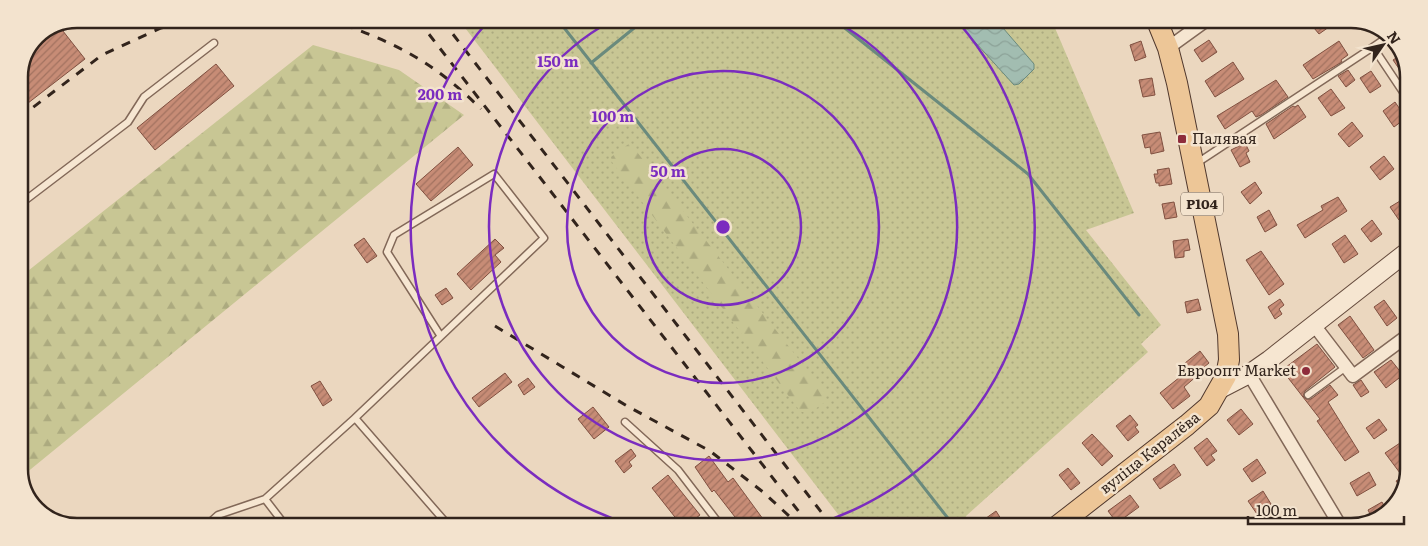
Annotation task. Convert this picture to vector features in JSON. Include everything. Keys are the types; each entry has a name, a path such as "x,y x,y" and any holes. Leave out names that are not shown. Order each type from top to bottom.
{"main road":[{"name":"Р104","path":"1160,28 1168,48 1228,334 1229,360 1226,376 1220,389"},
{"name":"вуліца Каралёва","path":"1066,518 1188,425 1209,406 1220,389 1248,374 1400,257"}],"street":[{"path":"1168,48 1196,28"},
{"path":"1314,325 1353,376 1400,341"},
{"path":"1248,374 1336,518"}],"lane":[{"path":"1194,165 1383,40"},
{"path":"28,198 128,122 144,98 214,43"},
{"path":"1373,47 1400,88"},
{"path":"215,518 218,515 265,500 355,418 544,238 494,174 394,235 387,252 440,335"},
{"path":"1308,395 1346,367"},
{"path":"355,418 442,518"},
{"path":"624,422 678,470 714,518"},
{"path":"265,500 279,518"}],"green space":[{"path":"465,28 1055,28 1134,213 1086,230 1161,325 1141,344 1148,352 965,518 841,518"},
{"path":"313,45 399,70 464,115 28,471 28,271"},
{"path":"630,143 825,393 825,402 808,414 800,411 612,162 611,157"}],"water":[{"path":"962,28 1003,28 1034,64 1034,69 1019,84 1014,85"}],"building":[{"path":"1314,28 1328,28 1319,34"},
{"path":"62,30 85,59 28,103 28,67 36,49 49,36"},
{"path":"1209,40 1217,52 1202,62 1194,50"},
{"path":"1141,41 1146,57 1135,61 1130,45"},
{"path":"1339,41 1348,55 1341,60 1342,62 1313,79 1303,65"},
{"path":"1396,58 1400,70 1393,60"},
{"path":"1233,62 1244,79 1215,97 1205,81"},
{"path":"216,64 234,86 155,150 137,128"},
{"path":"1348,70 1355,80 1346,87 1338,76"},
{"path":"1371,71 1381,86 1370,93 1360,78"},
{"path":"1152,78 1155,95 1143,97 1139,80"},
{"path":"1276,80 1288,97 1256,117 1252,111 1225,129 1217,116"},
{"path":"1331,89 1345,108 1331,116 1318,98"},
{"path":"1395,102 1400,109 1400,122 1394,127 1383,111"},
{"path":"1298,105 1306,117 1274,139 1266,124 1293,106"},
{"path":"1352,122 1363,136 1349,147 1338,134"},
{"path":"1160,132 1164,151 1151,154 1150,147 1145,148 1142,135"},
{"path":"1245,143 1249,151 1246,153 1250,162 1240,167 1231,150"},
{"path":"458,147 473,165 431,201 416,184"},
{"path":"1384,156 1394,169 1380,180 1370,167"},
{"path":"1169,168 1172,184 1159,186 1159,183 1156,183 1154,174 1158,174 1157,170"},
{"path":"1255,182 1262,193 1250,204 1241,192"},
{"path":"1338,197 1347,211 1305,238 1297,225 1323,210 1321,206"},
{"path":"1400,201 1400,219 1399,220 1390,207"},
{"path":"1174,202 1177,217 1165,219 1162,204"},
{"path":"1269,210 1277,225 1265,232 1257,217"},
{"path":"1372,220 1382,234 1371,242 1361,229"},
{"path":"1345,235 1358,254 1344,263 1332,244"},
{"path":"364,238 377,256 367,263 354,245"},
{"path":"495,239 504,248 495,255 501,262 471,290 457,274"},
{"path":"1188,239 1190,250 1184,251 1184,257 1175,258 1173,241"},
{"path":"1261,251 1284,284 1269,295 1246,260"},
{"path":"446,288 453,298 442,305 435,295"},
{"path":"1198,299 1201,310 1187,313 1185,302"},
{"path":"1280,299 1284,305 1279,309 1282,314 1275,319 1268,307"},
{"path":"1384,300 1397,318 1387,326 1374,307"},
{"path":"1350,316 1374,350 1363,358 1338,325"},
{"path":"1317,344 1335,367 1305,391 1303,396 1306,399 1311,399 1330,385 1338,395 1328,402 1359,452 1345,461 1317,421 1320,419 1282,370"},
{"path":"1200,351 1209,363 1204,367 1205,369 1184,387 1190,396 1173,409 1160,393 1185,373 1180,367"},
{"path":"1391,360 1400,371 1400,377 1386,388 1374,372"},
{"path":"505,373 512,382 479,407 472,398"},
{"path":"528,378 535,387 524,395 518,385"},
{"path":"1361,380 1369,392 1361,397 1353,385"},
{"path":"320,381 332,400 323,406 311,386"},
{"path":"593,407 609,427 594,439 578,419"},
{"path":"1241,409 1253,424 1239,435 1227,420"},
{"path":"1130,415 1138,425 1135,427 1139,432 1128,441 1116,426"},
{"path":"1379,419 1387,430 1374,439 1366,428"},
{"path":"1092,434 1113,456 1102,466 1082,443"},
{"path":"1207,438 1217,451 1211,455 1215,460 1207,466 1194,448"},
{"path":"1400,443 1400,473 1385,453"},
{"path":"631,449 636,456 629,462 632,466 624,473 615,461"},
{"path":"709,456 728,482 733,478 762,518 736,518 714,490 712,492 695,467"},
{"path":"1257,459 1266,473 1252,482 1243,469"},
{"path":"1174,464 1181,475 1160,489 1153,479"},
{"path":"1068,468 1080,483 1071,490 1059,475"},
{"path":"1369,472 1376,485 1357,496 1350,483"},
{"path":"668,475 700,515 696,518 676,518 652,488"},
{"path":"1263,491 1271,504 1257,514 1248,501"},
{"path":"1130,495 1139,507 1124,518 1113,518 1108,511"},
{"path":"1382,502 1384,506 1370,515 1368,510"},
{"path":"996,511 1000,518 986,518"}],"waterway":[{"path":"564,28 948,518"},
{"path":"591,63 634,28"},
{"path":"845,28 1028,174 1139,315"}],"railway":[{"path":"28,111 102,55 161,28"},
{"path":"353,28 391,44 428,65 463,92 481,109"},
{"path":"424,28 804,518"},
{"path":"448,28 826,518"},
{"path":"495,326 627,406 710,451 763,492 791,518"}],"place":[{"name":"Палявая","path":"1182,139"},
{"name":"Евроопт Market","path":"1306,371"}]}
